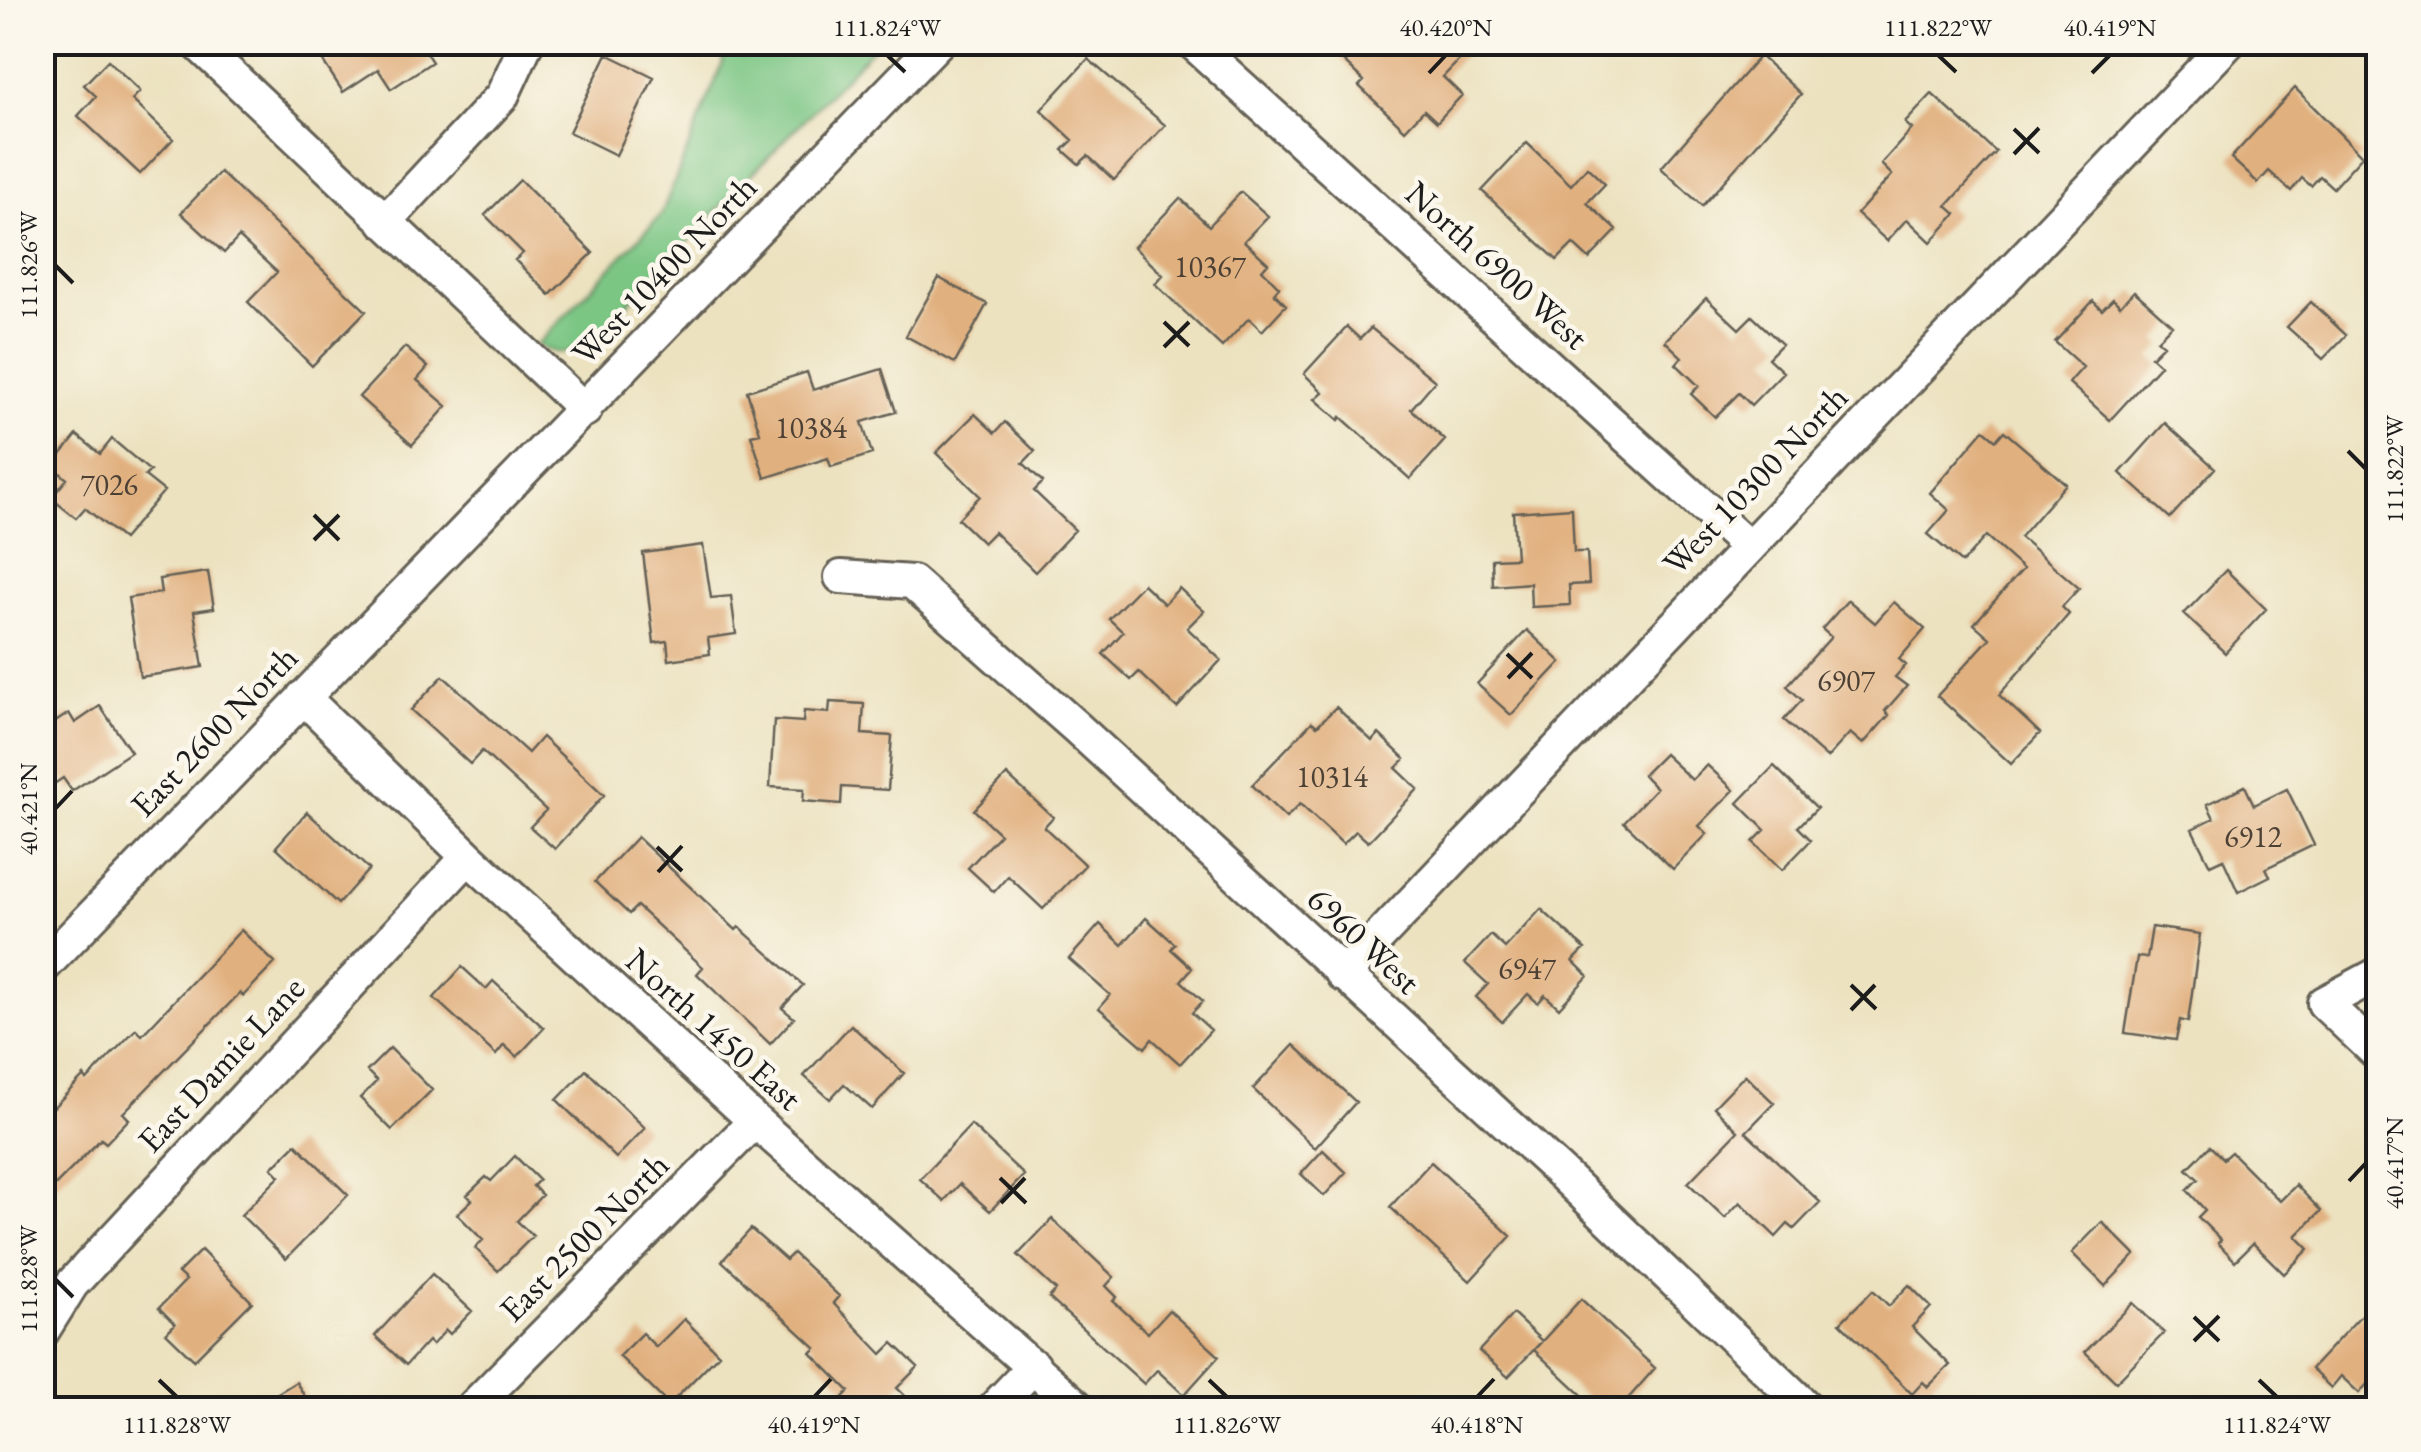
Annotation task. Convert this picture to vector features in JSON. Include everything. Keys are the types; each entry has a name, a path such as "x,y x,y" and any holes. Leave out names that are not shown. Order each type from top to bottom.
{"street":[{"path":"196,42 584,410"},
{"path":"386,222 502,96 526,42"},
{"name":"West 10400 North","path":"444,550 938,42"},
{"name":"North 6900 West","path":"1192,42 1747,546"},
{"name":"West 10300 North","path":"1343,974 2229,42"},
{"name":"East 2600 North","path":"42,968 444,550"},
{"name":"6960 West","path":"841,576 912,582 1091,741 1618,1226 1809,1410"},
{"name":"North 1450 East","path":"303,696 468,858 756,1121 1082,1410"},
{"name":"East Damie Lane","path":"42,1332 72,1284 468,858"},
{"path":"2378,974 2324,1003 2378,1054"},
{"name":"East 2500 North","path":"470,1410 756,1121"},
{"path":"992,1410 1034,1366"}],"green space":[{"path":"722,43 878,43 588,345 562,353 537,345 661,215 723,62"}],"building":[{"path":"332,42 419,42 432,62 391,89 378,69 343,92 317,52"},
{"path":"1354,42 1451,42 1464,55 1443,77 1462,95 1437,122 1424,110 1405,130 1359,86 1364,81 1340,58"},
{"path":"607,54 654,77 616,155 569,132"},
{"path":"1760,56 1801,94 1702,206 1661,168"},
{"path":"1088,59 1165,125 1114,180 1088,156 1079,164 1063,150 1073,140 1041,110"},
{"path":"108,60 140,91 132,100 173,139 140,174 78,116 96,96 84,85"},
{"path":"2295,88 2362,156 2333,188 2320,176 2311,186 2302,178 2291,191 2269,171 2258,183 2231,158"},
{"path":"1932,94 1996,152 1947,206 1956,214 1931,242 1907,219 1887,241 1857,214 1892,175 1881,164 1912,129 1905,123"},
{"path":"1527,143 1571,185 1587,167 1605,184 1587,203 1617,230 1589,259 1573,244 1557,260 1482,191"},
{"path":"220,172 366,311 312,366 248,302 277,272 239,237 224,253 181,213"},
{"path":"520,180 593,253 550,295 515,260 523,253 485,215"},
{"path":"1241,192 1268,216 1244,241 1268,263 1262,270 1279,287 1274,293 1286,305 1262,331 1249,318 1222,347 1155,284 1163,275 1134,247 1180,198 1209,226"},
{"path":"939,278 987,304 955,363 906,336"},
{"path":"2134,291 2172,325 2157,340 2163,345 2151,357 2160,365 2110,420 2069,383 2083,367 2055,342 2093,301 2102,310 2113,299 2120,306"},
{"path":"1706,298 1739,329 1752,316 1782,344 1768,358 1783,372 1751,405 1739,393 1715,417 1691,394 1699,386 1676,364 1682,357 1665,341"},
{"path":"2311,302 2346,335 2323,359 2287,327"},
{"path":"1347,327 1360,339 1371,328 1435,381 1411,409 1445,440 1410,479 1315,399 1323,392 1304,374"},
{"path":"405,347 428,367 417,380 447,406 412,445 359,397"},
{"path":"882,369 896,412 862,422 872,454 831,467 828,458 765,478 751,435 760,433 747,391 807,372 813,390"},
{"path":"975,414 995,433 1005,422 1035,451 1023,463 1043,482 1034,491 1075,530 1035,572 994,532 983,543 958,519 980,496 936,453"},
{"path":"2165,423 2215,468 2170,518 2120,473"},
{"path":"1984,430 1996,440 2004,431 2066,484 2020,537 2079,588 2062,607 2069,614 1999,695 2040,733 2011,764 1937,696 1990,638 1974,624 2023,569 1986,536 1962,563 1928,534 1949,510 1930,493"},
{"path":"77,435 100,454 112,439 150,471 145,476 164,491 123,539 85,508 76,518 51,498 67,479 52,466"},
{"path":"1572,508 1574,552 1587,552 1589,584 1569,585 1570,605 1531,607 1530,583 1493,586 1492,559 1516,558 1513,512"},
{"path":"703,545 711,598 731,596 736,634 708,638 710,654 669,660 667,641 654,643 643,553"},
{"path":"2226,570 2266,609 2225,653 2184,614"},
{"path":"208,572 214,608 194,611 203,667 140,677 128,598 161,593 159,579"},
{"path":"1143,584 1164,604 1179,588 1204,611 1187,628 1221,660 1177,708 1139,672 1131,680 1103,654 1123,632 1109,619"},
{"path":"1848,600 1875,623 1894,602 1925,629 1899,659 1906,665 1895,677 1907,686 1885,711 1889,715 1863,744 1850,733 1827,758 1784,720 1802,700 1787,686 1831,637 1822,629"},
{"path":"1527,630 1561,662 1511,715 1477,684"},
{"path":"443,676 528,753 542,737 604,795 555,849 530,827 546,810 482,751 470,764 411,710"},
{"path":"830,702 864,704 862,734 892,736 888,790 842,787 841,804 803,801 804,789 770,787 774,720 803,722 804,711 829,713"},
{"path":"100,706 131,752 72,791 63,778 42,792 42,731 69,713 75,723"},
{"path":"1336,707 1372,741 1379,734 1405,759 1396,768 1418,789 1368,842 1356,831 1343,844 1300,804 1286,818 1252,785 1312,722 1317,726"},
{"path":"1664,754 1692,780 1707,765 1734,790 1699,826 1707,834 1673,869 1624,822 1656,788 1643,775"},
{"path":"1774,766 1817,808 1798,827 1811,840 1782,870 1753,842 1765,830 1738,803"},
{"path":"1007,775 1053,817 1044,827 1085,865 1043,909 1008,876 994,892 968,868 1000,834 974,810"},
{"path":"2245,786 2254,805 2287,789 2314,845 2266,868 2270,876 2238,892 2223,859 2210,865 2192,829 2214,818 2207,804"},
{"path":"307,812 369,869 338,904 276,847"},
{"path":"637,837 736,930 739,927 803,985 782,1008 794,1018 770,1044 697,974 703,967 637,906 629,914 595,882"},
{"path":"1541,909 1585,949 1573,961 1588,976 1559,1008 1545,995 1538,1003 1528,994 1502,1022 1476,997 1488,984 1465,963 1491,935 1505,948"},
{"path":"1146,918 1175,944 1171,949 1192,968 1181,981 1203,1001 1192,1013 1211,1030 1180,1064 1152,1039 1145,1048 1099,1008 1110,995 1069,959 1100,924 1122,945"},
{"path":"2152,927 2200,934 2188,1022 2180,1020 2176,1040 2125,1033 2137,957 2147,958"},
{"path":"241,930 275,963 243,996 240,993 123,1113 129,1119 106,1143 101,1139 42,1199 42,1119 136,1029 142,1035"},
{"path":"462,967 486,989 493,981 544,1028 517,1057 504,1045 496,1055 434,998"},
{"path":"851,1025 904,1073 872,1109 844,1084 830,1099 804,1076"},
{"path":"1294,1045 1356,1102 1315,1148 1253,1089"},
{"path":"390,1048 432,1090 392,1130 360,1098 377,1081 367,1071"},
{"path":"586,1070 645,1128 616,1158 557,1100"},
{"path":"1745,1075 1774,1103 1746,1132 1820,1202 1794,1229 1788,1224 1776,1237 1740,1202 1725,1218 1688,1183 1738,1131 1714,1107"},
{"path":"971,1125 1024,1175 990,1211 960,1184 944,1201 920,1179"},
{"path":"296,1144 348,1195 286,1259 241,1215 280,1176 272,1168"},
{"path":"2210,1146 2223,1159 2231,1152 2280,1201 2296,1185 2321,1211 2296,1236 2309,1249 2284,1274 2253,1243 2235,1261 2198,1217 2205,1210 2187,1190 2198,1179 2187,1169"},
{"path":"1323,1150 1346,1172 1324,1196 1301,1174"},
{"path":"515,1156 539,1180 533,1186 542,1195 517,1221 533,1236 498,1271 475,1248 483,1240 457,1214 472,1200 467,1195 486,1177 491,1181"},
{"path":"1431,1162 1511,1236 1470,1281 1390,1207"},
{"path":"1052,1219 1114,1277 1106,1286 1117,1297 1113,1301 1148,1333 1169,1310 1219,1356 1184,1395 1157,1370 1144,1384 1049,1298 1056,1290 1018,1255"},
{"path":"2102,1222 2135,1255 2105,1286 2072,1253"},
{"path":"751,1229 786,1260 793,1253 839,1296 833,1303 882,1354 893,1343 918,1367 897,1388 919,1410 831,1410 849,1391 811,1353 816,1348 722,1261"},
{"path":"201,1250 252,1302 194,1360 166,1333 175,1324 159,1308 186,1280 178,1273"},
{"path":"432,1274 472,1311 450,1334 446,1330 432,1345 428,1341 406,1365 375,1336"},
{"path":"1909,1285 1931,1307 1912,1327 1950,1365 1928,1387 1923,1382 1912,1394 1840,1323 1873,1290 1889,1306"},
{"path":"1581,1299 1655,1368 1618,1410 1598,1410 1534,1350"},
{"path":"2133,1303 2164,1333 2116,1382 2085,1352"},
{"path":"2364,1312 2378,1326 2378,1372 2359,1393 2341,1376 2331,1388 2311,1369"},
{"path":"1513,1314 1542,1341 1508,1377 1479,1351"},
{"path":"684,1319 719,1354 669,1405 619,1356 642,1333 656,1347"},
{"path":"296,1382 313,1410 250,1410"}]}
